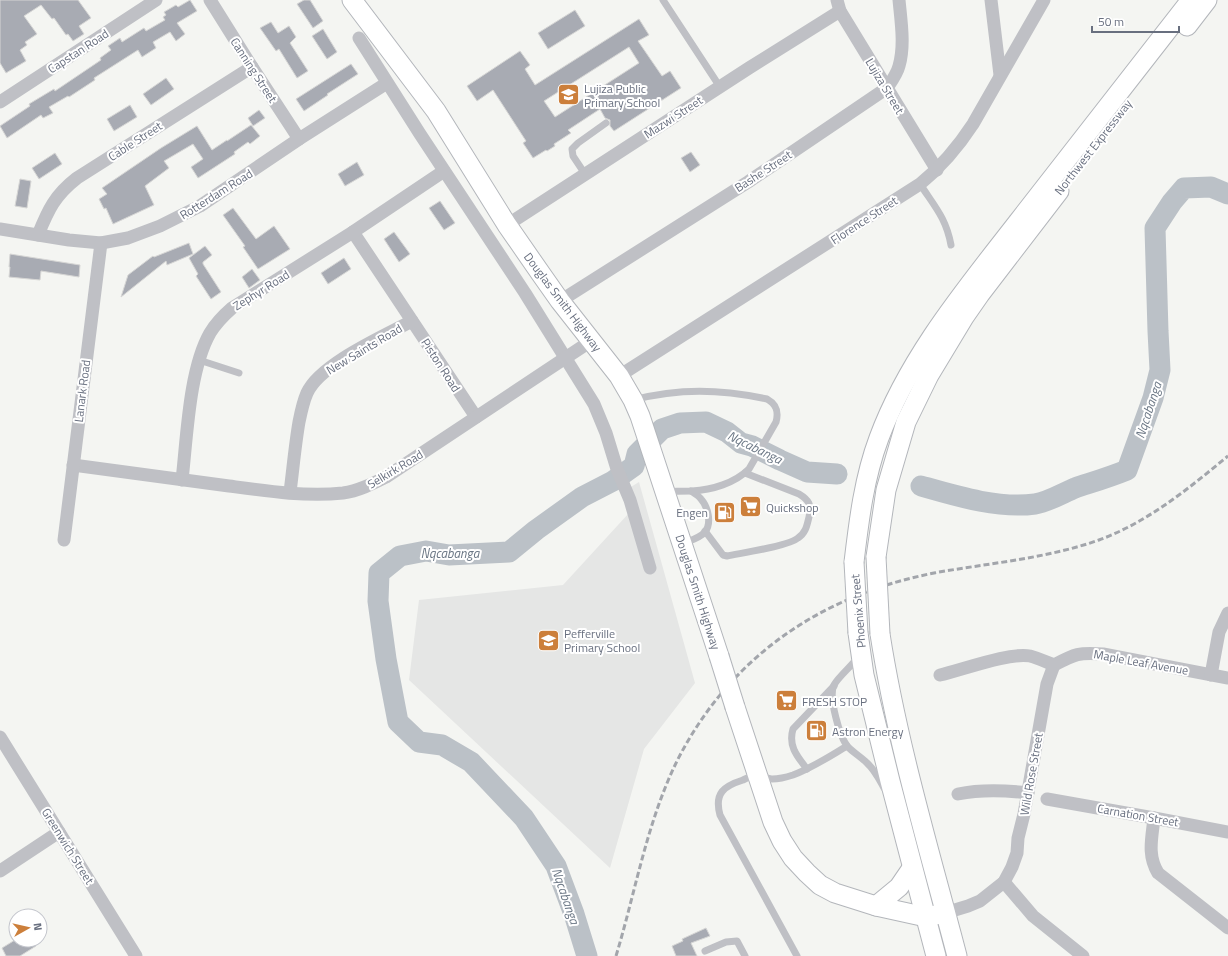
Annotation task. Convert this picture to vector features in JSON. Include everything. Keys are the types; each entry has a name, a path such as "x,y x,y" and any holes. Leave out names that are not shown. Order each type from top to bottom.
{"main road":[{"name":"Douglas Smith Highway","path":"352,0 436,112 508,225 560,301 619,376 633,400 640,416 659,473 773,822 782,841 793,858 807,874 835,893 876,906 926,917 945,912"},
{"name":"Northwest Expressway","path":"974,290 1191,0"},
{"name":"Northwest Expressway","path":"974,290 1207,0"},
{"name":"Phoenix Street","path":"957,956 894,713 880,634 876,557 886,490 906,422 974,290"},
{"name":"Phoenix Street","path":"936,956 897,811 864,675 858,633 854,562 865,481 879,438 900,389 927,345 974,290"},
{"path":"876,906 899,887 912,868"}],"street":[{"name":"Capstan Road","path":"0,102 156,0"},
{"name":"Canning Street","path":"210,0 300,139"},
{"name":"Bashe Street","path":"560,301 748,182 887,88 899,67 900,60 902,37 899,0"},
{"path":"991,0 1000,75"},
{"name":"Florence Street","path":"619,376 920,184 937,170 963,139 984,106 1000,75 1044,0"},
{"name":"Mazwi Street","path":"508,225 720,87 838,6"},
{"name":"Lujiza Street","path":"838,6 937,170"},
{"path":"359,38 566,357 594,404 606,433 617,469 630,500 650,568"},
{"name":"Cable Street","path":"38,235 48,211 56,198 71,183 252,67"},
{"name":"Rotterdam Road","path":"0,229 69,240 100,243 135,235 160,226 200,206 387,83"},
{"name":"Zephyr Road","path":"182,480 195,374 202,351 210,333 220,319 232,308 353,232 444,170"},
{"name":"Piston Road","path":"353,232 476,417"},
{"name":"Lanark Road","path":"64,540 100,243"},
{"name":"New Saints Road","path":"290,492 302,407 307,392 316,378 330,366 412,321"},
{"name":"Selkirk Road","path":"72,465 182,480 290,492 328,494 345,492 373,484 386,477 591,341"},
{"path":"1211,675 1219,632 1228,613"},
{"name":"Maple Leaf Avenue","path":"1054,665 1075,654 1089,652 1228,678"},
{"path":"940,675 1007,657 1031,656 1054,665"},
{"name":"Wild Rose Street","path":"945,912 980,901 1004,882 1012,867 1017,853 1018,838 1028,793 1047,684 1054,665"},
{"name":"Greenwich Street","path":"0,736 136,956"},
{"path":"958,794 987,790 1028,793"},
{"name":"Carnation Street","path":"1048,799 1228,832"},
{"path":"1154,818 1151,856 1153,865 1158,873 1228,928"},
{"path":"0,870 59,832"},
{"path":"1004,882 1033,916 1083,956"}],"lane":[{"path":"662,0 720,87"},
{"path":"585,174 573,156 572,149 606,123"},
{"path":"920,184 945,223 951,245"},
{"path":"199,360 239,373"},
{"path":"633,400 658,394 690,391 717,391 767,399 773,402 776,408 778,415 768,436 747,471 737,479 727,483 691,491 680,490 665,492"},
{"path":"705,531 719,551 723,555 727,556 786,543 798,539 804,532 808,525 811,511 810,504 807,499 747,471"},
{"path":"682,544 701,535 705,531 708,519 707,511 701,498 691,491"},
{"path":"806,768 792,748 791,735 793,729 834,686 861,654"},
{"path":"834,686 832,695 833,706 847,746 866,762 875,772 897,811"},
{"path":"797,956 720,814 717,806 718,798 722,791 728,786 757,775 772,779 783,778 806,768 847,746"},
{"path":"705,950 726,942 737,941 745,956"}],"shaded area":[{"name":"Pefferville Primary School","path":"639,482 695,683 644,749 610,868 409,680 419,600 563,585 629,513 626,490"}],"building":[{"path":"0,0 78,0 91,18 79,26 84,34 73,41 68,34 66,35 54,18 52,19 41,5 24,16 37,34 25,42 27,45 20,50 26,61 6,73 0,63"},
{"path":"190,0 197,11 177,23 185,34 176,41 170,32 153,42 156,48 142,57 138,50 94,78 95,80 69,97 68,96 49,107 53,113 43,118 41,115 7,138 0,126 30,106 29,104 54,89 55,91 101,60 100,58 111,50 108,46 120,38 122,42 144,28 146,31 165,20 163,17 166,15 164,12 176,5 178,7"},
{"path":"304,0 310,0 323,21 313,28 297,4"},
{"path":"575,10 585,26 548,49 538,33"},
{"path":"639,19 649,35 638,41 662,76 670,71 681,88 614,131 610,126 610,120 605,118 600,109 568,130 571,133 554,144 555,146 533,158 523,143 526,141 493,90 477,101 467,86 520,51 530,65 525,69 535,85","holes":["629,47 639,63 555,117 544,101"]},
{"path":"271,22 278,33 289,26 296,37 290,43 308,71 297,78 279,49 276,51 260,28"},
{"path":"323,29 337,52 327,59 312,36"},
{"path":"351,64 358,74 304,111 296,99"},
{"path":"166,78 174,89 151,105 143,94"},
{"path":"130,105 137,117 114,131 107,119"},
{"path":"259,110 265,118 253,126 248,118"},
{"path":"251,125 260,136 250,144 248,142 234,152 235,154 198,178 191,167 203,159 193,144 164,161 169,168 145,186 154,205 113,224 106,208 104,209 99,199 107,194 102,188 161,148 197,126 212,150"},
{"path":"691,152 700,165 690,172 681,158"},
{"path":"55,153 62,164 39,179 32,168"},
{"path":"357,162 364,175 345,186 338,174"},
{"path":"20,179 31,181 27,208 15,206"},
{"path":"440,201 455,223 444,230 429,208"},
{"path":"233,208 256,239 274,226 290,249 258,269 243,247 245,246 223,215"},
{"path":"394,232 410,254 399,262 384,239"},
{"path":"189,243 193,254 167,265 166,261 121,297 128,275 153,256 154,257"},
{"path":"205,246 212,255 203,262 203,264 221,292 211,299 196,276 198,274 189,258"},
{"path":"10,254 80,265 79,277 41,271 40,280 9,277"},
{"path":"344,258 351,269 328,284 321,273"},
{"path":"252,269 260,280 249,288 242,277"},
{"path":"706,928 710,936 691,943 697,956 676,956 672,946 683,941 682,939"},
{"path":"8,944 8,948 33,948 20,956 6,956 2,948"}],"waterway":[{"name":"Nqcabanga","path":"921,486 977,501 1006,505 1035,504 1127,470 1153,398 1160,370 1155,228 1172,202 1184,188 1211,187 1228,194"},
{"name":"Nqcabanga","path":"587,956 574,914 556,866 524,818 471,762 442,745 419,742 398,722 386,659 378,601 379,573 400,556 426,551 449,555 509,552 536,530 582,497 613,481 634,466 637,454 662,429 680,423 706,422 727,432 741,443 752,446 807,472 837,474"}],"railway":[{"path":"616,956 650,831 667,783 678,759 700,722 725,690 753,661 784,636 818,614 854,597 893,583 934,573 1058,552 1117,533 1167,504 1228,456"}],"place":[{"name":"Lujiza Public Primary School","path":"568,95"},
{"name":"Quickshop","path":"750,507"},
{"name":"Engen","path":"724,512"},
{"name":"Pefferville Primary School","path":"548,640"},
{"name":"FRESH STOP","path":"787,701"},
{"name":"Astron Energy","path":"816,731"}]}
